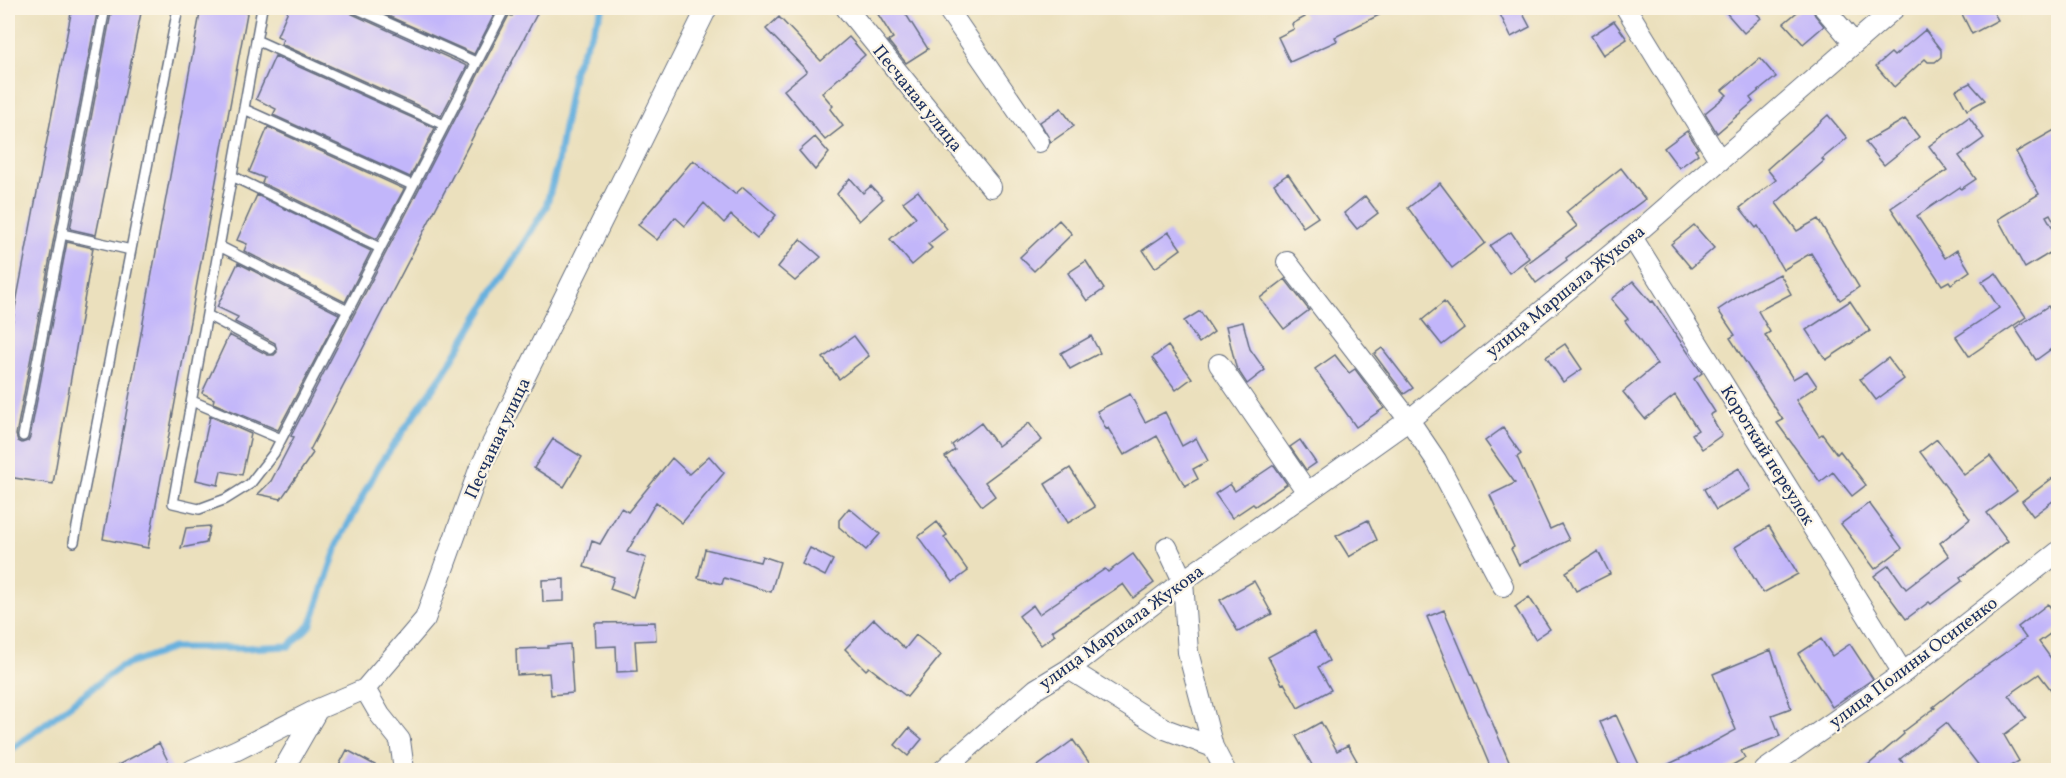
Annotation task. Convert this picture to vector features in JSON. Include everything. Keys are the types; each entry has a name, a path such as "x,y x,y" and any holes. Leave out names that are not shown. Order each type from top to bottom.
{"street":[{"name":"Песчаная улица","path":"192,771 318,709 365,689 425,619 479,470 707,8"},
{"name":"Песчаная улица","path":"846,8 991,188"},
{"path":"947,8 1039,142"},
{"path":"1626,8 1720,161"},
{"path":"1824,8 1854,43"},
{"name":"улица Маршала Жукова","path":"943,771 1036,689 1069,669 1183,581 1409,420 1632,237 1895,8"},
{"name":"Короткий переулок","path":"1632,237 1903,673"},
{"path":"1287,262 1409,420 1436,460 1503,586"},
{"path":"1219,364 1307,492"},
{"path":"1167,548 1183,581 1188,652 1213,747 1225,771"},
{"name":"улица Полины Осипенко","path":"1765,771 1903,673 2058,552"},
{"path":"1069,669 1165,729 1213,747"},
{"path":"365,689 380,715 400,740 404,771"},
{"path":"284,771 318,709"}],"lane":[{"path":"23,436 105,8"},
{"path":"74,542 178,8"},
{"path":"262,8 173,503 199,509 226,499 250,484 274,453 505,8"},
{"path":"355,8 476,62"},
{"path":"256,40 444,125"},
{"path":"243,109 412,185"},
{"path":"232,176 380,248"},
{"path":"62,234 131,250"},
{"path":"219,246 348,311"},
{"path":"207,315 271,349"},
{"path":"192,401 281,439"}],"building":[{"path":"72,8 98,8 16,435 18,441 22,443 28,441 30,437 67,242 93,248 53,484 8,477 8,345"},
{"path":"112,8 142,8 96,235 70,229"},
{"path":"201,8 248,8 148,548 103,539"},
{"path":"289,8 348,8 352,14 467,66 441,116 281,44 283,39 277,36"},
{"path":"370,8 493,8 497,9 474,54"},
{"path":"516,8 540,8 310,450 313,453 281,499 258,494 271,481 278,468 294,437 291,436 509,15 512,16"},
{"path":"874,8 902,8 928,49 906,63 888,41 893,38"},
{"path":"1300,8 1393,8 1335,37 1337,41 1290,62 1278,37 1294,29 1292,24 1305,17"},
{"path":"1497,8 1520,8 1530,27 1511,37"},
{"path":"1722,8 1752,8 1761,18 1744,33"},
{"path":"1802,8 1812,8 1824,26 1803,44 1784,23"},
{"path":"1959,8 1991,8 1998,20 1972,34"},
{"path":"779,17 821,61 849,37 865,55 822,93 833,106 830,109 843,126 825,140 784,90 807,71 766,29"},
{"path":"1614,21 1627,39 1603,55 1591,36"},
{"path":"1925,30 1941,50 1941,57 1935,62 1928,62 1925,59 1894,87 1876,66 1891,53 1894,56"},
{"path":"275,56 435,128 410,177 273,115 276,109 256,99"},
{"path":"1760,58 1776,77 1750,98 1753,102 1717,133 1705,113 1727,95 1722,90"},
{"path":"1970,83 1985,100 1967,110 1956,90"},
{"path":"1061,108 1074,126 1051,142 1040,122"},
{"path":"1828,115 1847,138 1776,203 1797,231 1818,219 1859,287 1840,300 1811,253 1783,270 1758,226 1756,228 1740,208 1776,180 1767,169"},
{"path":"1969,117 1984,138 1959,156 1976,179 1917,216 1945,258 1957,250 1970,271 1951,284 1949,281 1942,285 1891,208 1947,170 1929,146"},
{"path":"1905,119 1919,137 1884,165 1865,142"},
{"path":"268,127 404,189 377,239 262,183 264,178 249,172"},
{"path":"2058,128 2058,229 2050,214 2046,216 2058,237 2058,248 2025,268 1998,219 2039,194 2016,152"},
{"path":"1687,131 1698,148 1695,150 1698,154 1679,168 1664,148"},
{"path":"815,137 829,153 815,170 799,151"},
{"path":"693,160 735,194 743,187 776,215 757,238 731,215 724,223 704,203 685,226 675,217 657,240 638,225"},
{"path":"1621,168 1645,199 1536,283 1524,266 1577,226 1566,212"},
{"path":"1288,174 1318,217 1303,227 1274,184"},
{"path":"850,178 863,193 871,186 883,199 859,221 837,194"},
{"path":"1440,183 1485,243 1452,268 1408,208"},
{"path":"918,191 947,229 928,244 932,248 912,265 890,239 916,217 903,202"},
{"path":"257,195 371,251 345,302 244,251 247,244 237,240"},
{"path":"1365,196 1378,213 1357,229 1344,213"},
{"path":"1059,220 1072,234 1034,271 1020,257"},
{"path":"1694,225 1714,248 1691,268 1671,244"},
{"path":"1169,232 1181,249 1155,268 1143,250"},
{"path":"1511,232 1529,258 1509,273 1490,246"},
{"path":"800,239 821,257 795,281 778,267"},
{"path":"1086,261 1104,289 1087,301 1068,273"},
{"path":"238,263 339,314 278,430 213,403 214,399 202,393 229,335 268,355 274,355 277,352 275,343 235,322 238,317 217,307"},
{"path":"1996,273 2026,317 1969,356 1956,337 1999,308 1982,282"},
{"path":"1780,274 1791,294 1758,311 1770,332 1765,335 1793,379 1807,371 1817,386 1796,400 1819,436 1822,434 1837,454 1840,451 1866,485 1852,496 1833,472 1820,482 1777,423 1783,420 1730,338 1735,335 1718,310 1748,290"},
{"path":"1285,279 1309,310 1284,329 1260,298"},
{"path":"1633,281 1651,302 1653,301 1702,373 1694,379 1715,412 1710,415 1722,435 1702,449 1692,434 1698,430 1675,395 1645,419 1623,392 1657,364 1625,321 1628,319 1611,299"},
{"path":"1850,301 1870,331 1826,360 1806,330"},
{"path":"1444,302 1464,328 1442,345 1422,320"},
{"path":"2048,306 2058,322 2058,344 2036,360 2015,328"},
{"path":"1200,311 1214,332 1199,343 1184,321"},
{"path":"1243,322 1250,349 1265,370 1247,384 1236,367 1226,326"},
{"path":"854,336 869,356 839,379 823,358"},
{"path":"1091,336 1100,353 1070,369 1061,353"},
{"path":"1565,344 1582,369 1563,382 1546,357"},
{"path":"1168,346 1192,378 1176,390 1152,358"},
{"path":"1382,348 1413,388 1404,394 1374,354"},
{"path":"1335,355 1349,373 1355,369 1384,408 1356,427 1315,369"},
{"path":"1888,358 1904,379 1876,400 1860,379"},
{"path":"1130,394 1145,422 1165,412 1182,446 1196,438 1208,461 1193,469 1198,479 1185,486 1157,436 1124,455 1097,411"},
{"path":"210,416 251,434 242,475 221,471 218,485 196,480"},
{"path":"981,423 998,446 1029,423 1042,440 985,482 995,496 982,506 945,457 955,450 952,445"},
{"path":"1503,428 1521,454 1517,457 1550,529 1561,524 1569,540 1519,565 1511,549 1514,547 1490,495 1515,483 1485,441"},
{"path":"553,439 582,457 564,487 534,468"},
{"path":"1937,439 1964,475 1990,456 2017,491 1987,513 2008,541 1960,578 1962,581 1906,619 1874,576 1889,565 1906,589 1949,556 1940,543 1970,519 1920,452"},
{"path":"1300,440 1316,463 1306,470 1290,447"},
{"path":"709,456 724,473 682,523 656,502 627,552 646,558 633,597 610,589 614,577 584,567 592,541 600,544 621,508 628,512 672,458 689,474"},
{"path":"1274,465 1287,484 1255,506 1253,504 1232,518 1215,494 1230,484 1235,491"},
{"path":"1070,468 1095,507 1068,523 1045,484"},
{"path":"1739,468 1751,490 1716,510 1704,489"},
{"path":"2058,474 2058,497 2033,516 2022,501"},
{"path":"1869,503 1902,548 1875,569 1841,524"},
{"path":"849,508 880,534 866,550 839,527 839,520"},
{"path":"1368,520 1377,540 1349,557 1336,536"},
{"path":"937,522 947,535 944,537 968,571 953,582 918,537"},
{"path":"210,526 206,543 181,548 186,528"},
{"path":"1769,526 1798,574 1763,593 1735,547"},
{"path":"810,548 833,560 825,576 802,564"},
{"path":"705,549 760,562 762,556 780,562 771,592 724,578 722,584 698,578"},
{"path":"1598,551 1610,574 1576,591 1566,572"},
{"path":"1133,554 1154,583 1133,598 1123,584 1052,631 1055,635 1041,645 1019,616 1033,605 1039,614 1105,569 1108,572"},
{"path":"564,579 564,601 543,602 542,580"},
{"path":"1254,581 1272,614 1238,632 1220,600"},
{"path":"1529,597 1550,629 1535,639 1515,607"},
{"path":"2048,604 2058,618 2058,628 2039,642 2058,668 2058,699 2039,674 2009,695 2026,718 2004,735 2019,761 2002,771 1983,771 1946,723 1900,759 1910,771 1861,771 1904,734 1903,732 1935,708 1933,707 2026,638 2018,627"},
{"path":"1444,610 1513,771 1492,771 1427,617"},
{"path":"874,619 905,649 916,635 941,655 907,697 869,667 866,670 845,649"},
{"path":"655,622 656,640 635,641 637,671 617,672 616,646 596,647 595,623"},
{"path":"1314,632 1329,661 1318,667 1331,690 1298,708 1268,657"},
{"path":"1821,639 1832,656 1850,644 1873,679 1832,707 1798,654"},
{"path":"570,644 573,693 551,695 549,673 517,675 516,649 548,648 548,646"},
{"path":"1771,650 1791,708 1772,715 1780,736 1741,751 1745,758 1722,771 1654,771 1736,730 1713,674"},
{"path":"1616,715 1642,771 1622,771 1600,722"},
{"path":"1321,722 1337,751 1348,745 1357,761 1346,767 1348,771 1303,771 1312,765 1296,736"},
{"path":"909,728 922,739 908,756 895,745"},
{"path":"1073,740 1095,771 1031,771"},
{"path":"159,743 173,771 107,771"},
{"path":"347,750 386,771 336,771"}],"waterway":[{"path":"8,752 120,667 173,648 289,646 311,624 338,544 378,467 443,374 546,207 558,162 574,69 603,8"}]}
